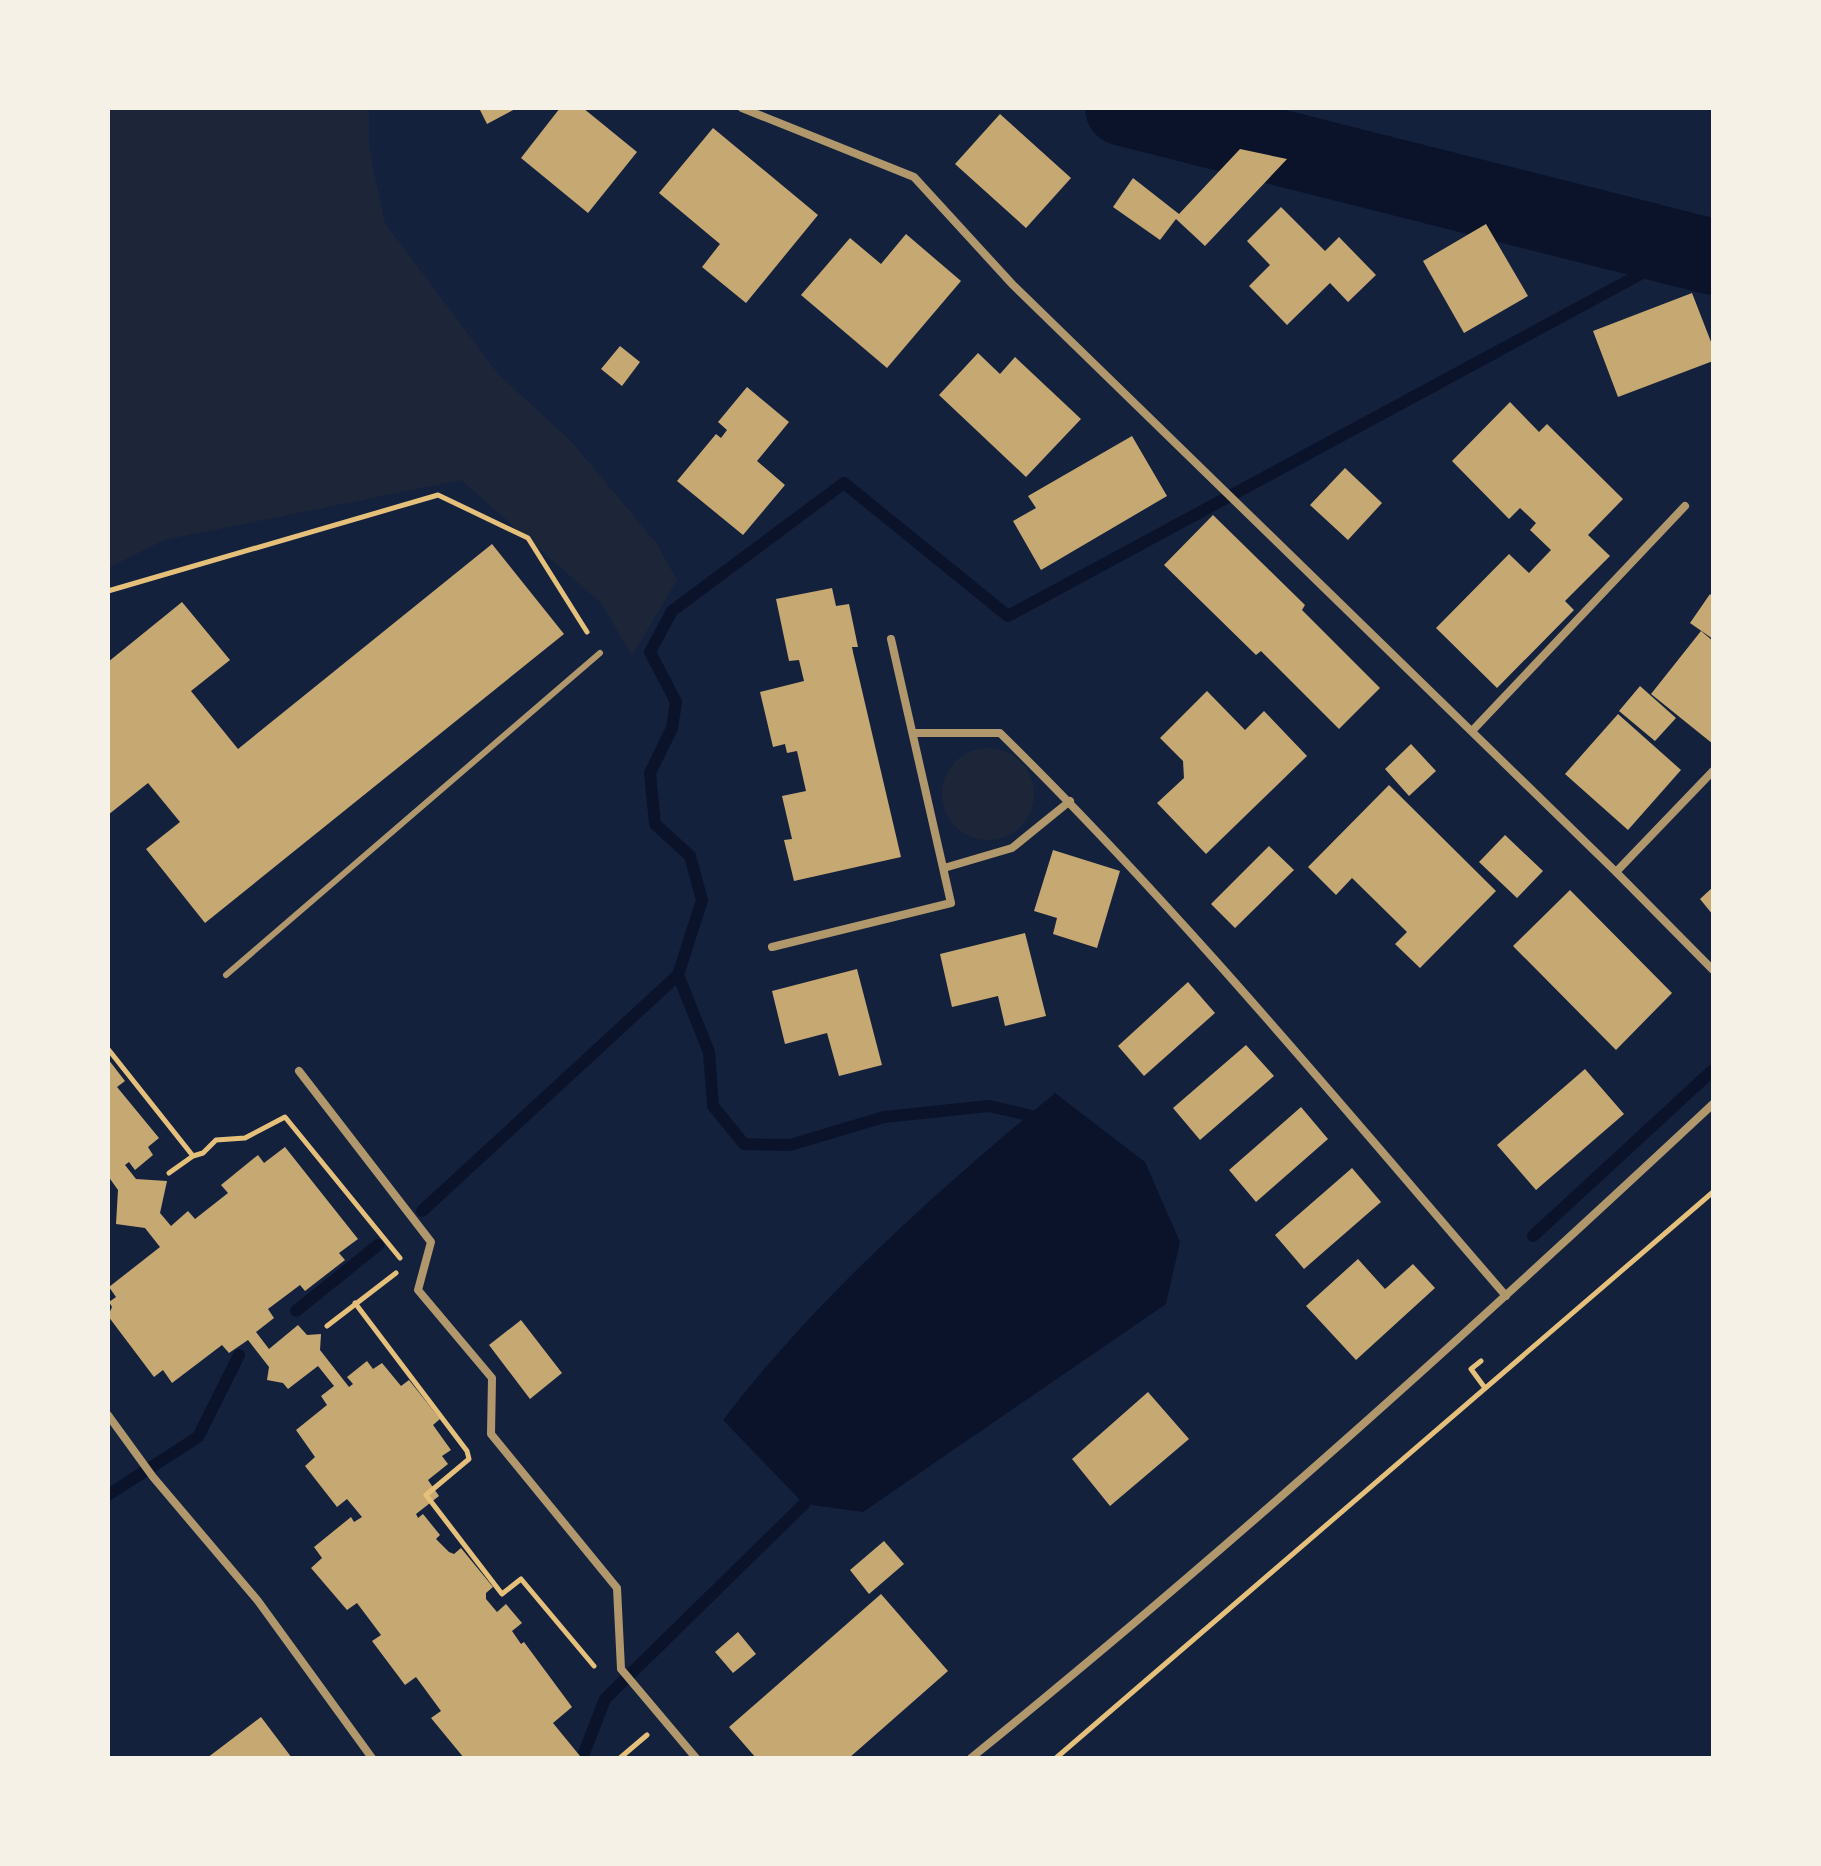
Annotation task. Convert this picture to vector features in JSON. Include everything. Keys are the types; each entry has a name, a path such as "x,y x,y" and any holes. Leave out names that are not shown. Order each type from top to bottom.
{"street":[{"path":"742,108 914,177 1013,285 1713,970"},
{"path":"1472,731 1685,506"},
{"path":"772,947 951,903 915,733 891,639"},
{"path":"915,733 1000,733 1070,801 1249,998 1506,1296"},
{"path":"1616,872 1713,771"},
{"path":"944,868 1012,848 1070,801"},
{"path":"299,1071 431,1242 418,1290 492,1378 491,1434 617,1588 621,1669 696,1758"},
{"path":"971,1758 1083,1667 1506,1296 1713,1104"},
{"path":"108,1415 153,1477 258,1601 372,1758"}],"lane":[{"path":"226,975 600,653"}],"path":[{"path":"108,591 438,495 528,538 600,653"},
{"path":"108,1049 193,1156"},
{"path":"169,1173 193,1156 203,1153 216,1140 260,1132 277,1119 285,1117 293,1122 403,1261 402,1268 327,1326"},
{"path":"1056,1758 1713,1192"},
{"path":"355,1303 467,1451 469,1459 464,1466 426,1495 502,1594 521,1579 597,1670"},
{"path":"1481,1361 1471,1369 1485,1388"},
{"path":"620,1758 651,1732"}],"shaded area":[{"path":"108,108 369,108 369,148 385,223 499,375 571,441 657,544 677,580 632,656 602,604 461,480 164,540 108,568"},
{"path":"988,748 1006,751 1021,761 1031,776 1034,794 1031,812 1021,827 1006,837 988,840 970,837 955,827 945,812 942,794 945,776 955,761 970,751"},
{"path":"1055,1093 1145,1162 1180,1242 1166,1304 863,1512 804,1504 723,1420 759,1375 838,1289 922,1208"}],"building":[{"path":"479,108 517,108 487,124"},
{"path":"560,108 583,108 637,152 588,213 521,158"},
{"path":"1000,114 1071,178 1026,228 955,164"},
{"path":"713,128 818,215 746,303 702,267 720,244 659,193"},
{"path":"1240,149 1287,159 1205,246 1176,219 1160,240 1113,207 1133,178 1179,214"},
{"path":"1281,207 1325,251 1339,237 1376,275 1348,302 1330,283 1287,325 1249,286 1270,265 1247,241"},
{"path":"1486,224 1528,296 1464,333 1423,261"},
{"path":"906,234 961,281 887,368 801,295 850,238 881,264"},
{"path":"1692,293 1713,347 1713,361 1618,397 1593,331"},
{"path":"620,346 640,362 622,386 601,369"},
{"path":"978,353 1000,374 1015,357 1081,419 1026,477 939,395"},
{"path":"747,387 789,422 757,461 785,485 743,535 677,481 716,434 721,438 727,430 718,422"},
{"path":"1510,402 1539,432 1547,424 1623,499 1588,535 1610,556 1565,601 1574,610 1497,688 1436,628 1509,554 1529,573 1551,550 1530,530 1536,523 1520,508 1509,519 1452,461"},
{"path":"1132,436 1167,496 1041,570 1013,521 1036,508 1028,496"},
{"path":"1345,468 1382,503 1348,540 1310,505"},
{"path":"1213,515 1305,605 1302,610 1380,688 1339,729 1261,651 1256,655 1164,565"},
{"path":"492,544 564,634 205,923 146,849 180,822 148,783 108,815 108,662 182,602 230,660 191,691 238,749"},
{"path":"832,588 836,606 849,604 858,647 852,647 853,652 901,857 794,881 784,840 792,839 782,796 806,791 797,751 787,753 785,744 773,747 760,692 804,681 799,660 789,661 776,599"},
{"path":"1710,594 1713,597 1713,639 1690,623"},
{"path":"1701,631 1713,641 1713,744 1651,694"},
{"path":"1640,686 1676,718 1655,741 1619,711"},
{"path":"1207,691 1245,730 1264,711 1307,756 1206,854 1157,803 1184,778 1183,761 1160,738"},
{"path":"1618,714 1681,770 1628,830 1565,774"},
{"path":"1411,744 1436,771 1409,796 1385,769"},
{"path":"1389,785 1496,891 1420,968 1395,944 1407,932 1352,878 1336,895 1308,867"},
{"path":"1505,835 1543,871 1517,898 1479,862"},
{"path":"1269,846 1294,870 1235,928 1211,904"},
{"path":"1053,850 1120,871 1097,948 1053,934 1057,918 1034,911"},
{"path":"1713,887 1713,915 1700,899"},
{"path":"1570,890 1672,993 1616,1050 1513,946"},
{"path":"1025,933 1046,1016 1005,1026 998,996 952,1007 940,954"},
{"path":"857,969 882,1065 839,1076 827,1033 785,1044 772,991"},
{"path":"1188,982 1215,1013 1144,1076 1118,1046"},
{"path":"1246,1045 1274,1076 1200,1140 1173,1108"},
{"path":"108,1059 125,1081 117,1087 159,1138 148,1147 153,1155 135,1170 129,1162 125,1165 136,1179 167,1181 160,1213 171,1226 188,1211 195,1219 228,1193 221,1185 258,1155 264,1163 285,1147 358,1239 339,1253 345,1260 305,1291 300,1285 268,1309 274,1318 256,1332 269,1349 298,1325 307,1335 321,1334 320,1350 349,1387 353,1384 347,1377 367,1361 373,1369 382,1363 401,1386 409,1380 440,1419 433,1425 451,1450 442,1456 448,1464 428,1480 439,1496 416,1514 418,1518 423,1514 440,1535 436,1539 449,1552 454,1554 461,1548 493,1587 486,1593 486,1599 497,1612 506,1604 522,1623 512,1631 521,1644 524,1642 572,1707 553,1723 580,1756 578,1758 464,1758 431,1718 441,1711 416,1677 405,1685 372,1641 381,1635 357,1603 347,1610 311,1568 322,1558 314,1547 351,1517 354,1522 362,1517 347,1499 337,1507 305,1466 315,1457 296,1430 327,1405 321,1396 334,1386 318,1366 288,1389 283,1383 267,1380 269,1367 248,1340 229,1353 222,1345 172,1383 163,1370 154,1377 108,1316 112,1307 109,1302 116,1297 109,1287 160,1247 145,1228 116,1224 118,1190 108,1176"},
{"path":"1585,1069 1624,1114 1536,1190 1497,1145"},
{"path":"1301,1107 1328,1139 1256,1202 1229,1170"},
{"path":"1352,1168 1381,1202 1304,1269 1275,1235"},
{"path":"1358,1259 1385,1289 1413,1264 1435,1288 1356,1360 1306,1306"},
{"path":"521,1320 562,1373 530,1399 489,1345"},
{"path":"1148,1392 1189,1439 1110,1506 1072,1459"},
{"path":"884,1541 904,1564 869,1594 850,1570"},
{"path":"881,1594 948,1671 849,1758 756,1758 729,1727"},
{"path":"738,1632 756,1654 733,1673 715,1652"},
{"path":"261,1717 292,1758 207,1758"}],"waterway":[{"path":"1123,108 1713,257"},
{"path":"422,1211 678,975 702,900 690,856 655,824 650,773 672,728 676,702 650,652 672,611 844,483 1008,616 1685,250"},
{"path":"678,975 709,1052 713,1106 744,1144 790,1145 884,1117 989,1106 1029,1115"},
{"path":"1533,1236 1713,1070"},
{"path":"296,1311 378,1245"},
{"path":"108,1495 198,1437 239,1355"},
{"path":"582,1758 605,1699 804,1504"}]}
